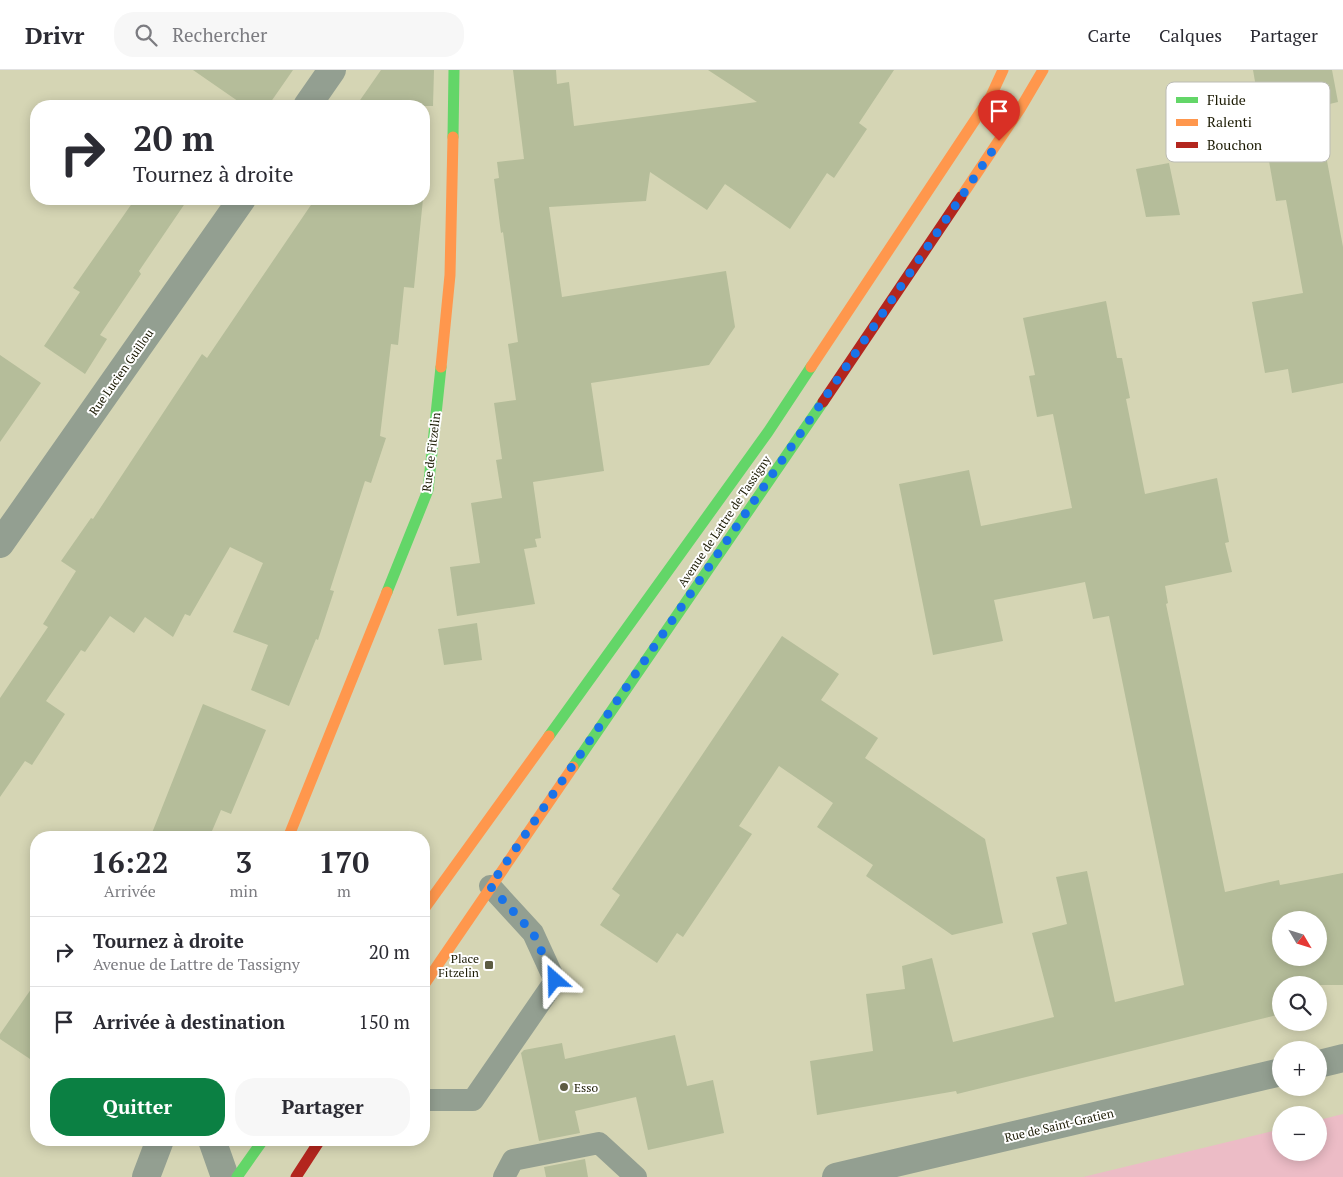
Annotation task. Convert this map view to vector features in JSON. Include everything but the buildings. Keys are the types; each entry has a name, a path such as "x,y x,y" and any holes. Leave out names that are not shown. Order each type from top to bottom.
{"main road":[{"name":"Rue de Fitzelin","path":"291,831 428,490 450,275 454,70"},
{"name":"Avenue de Lattre de Tassigny","path":"430,901 768,432 991,96 1003,70"},
{"name":"Avenue de Lattre de Tassigny","path":"430,976 882,316 1020,109 1043,70"},
{"path":"237,1177 258,1146"},
{"path":"296,1177 316,1146"}],"street":[{"path":"311,100 332,70"},
{"name":"Rue Lucien Guillou","path":"0,544 238,205"},
{"path":"1327,1062 1343,1058"},
{"name":"Rue de Saint-Gratien","path":"836,1177 1272,1074"},
{"path":"146,1177 158,1146"},
{"path":"214,1146 225,1177"}],"lane":[{"path":"430,1100 473,1100 555,980 533,933 490,886"},
{"path":"504,1177 513,1160 599,1143 636,1177"}],"shaded area":[{"path":"1343,1114 1343,1177 1083,1177 1272,1131 1272,1161 1327,1161 1327,1118"}],"traffic: fast":[{"path":"453,137 454,70"},
{"path":"387,592 428,490 441,367"},
{"path":"549,736 768,432 811,367"},
{"path":"573,767 823,402"},
{"path":"237,1177 259,1146"}],"traffic: slow":[{"path":"811,367 991,96 1003,70"},
{"path":"961,197 1020,109 1043,70"},
{"path":"441,367 450,275 453,137"},
{"path":"291,831 387,592"},
{"path":"430,901 549,736"},
{"path":"430,976 573,767"}],"traffic: jam":[{"path":"823,402 961,197"},
{"path":"296,1177 316,1146"}],"place":[{"name":"Place Fitzelin","path":"489,965"},
{"name":"Esso","path":"564,1087"}],"route":[{"path":"555,980 533,933 490,886 999,141"}]}
